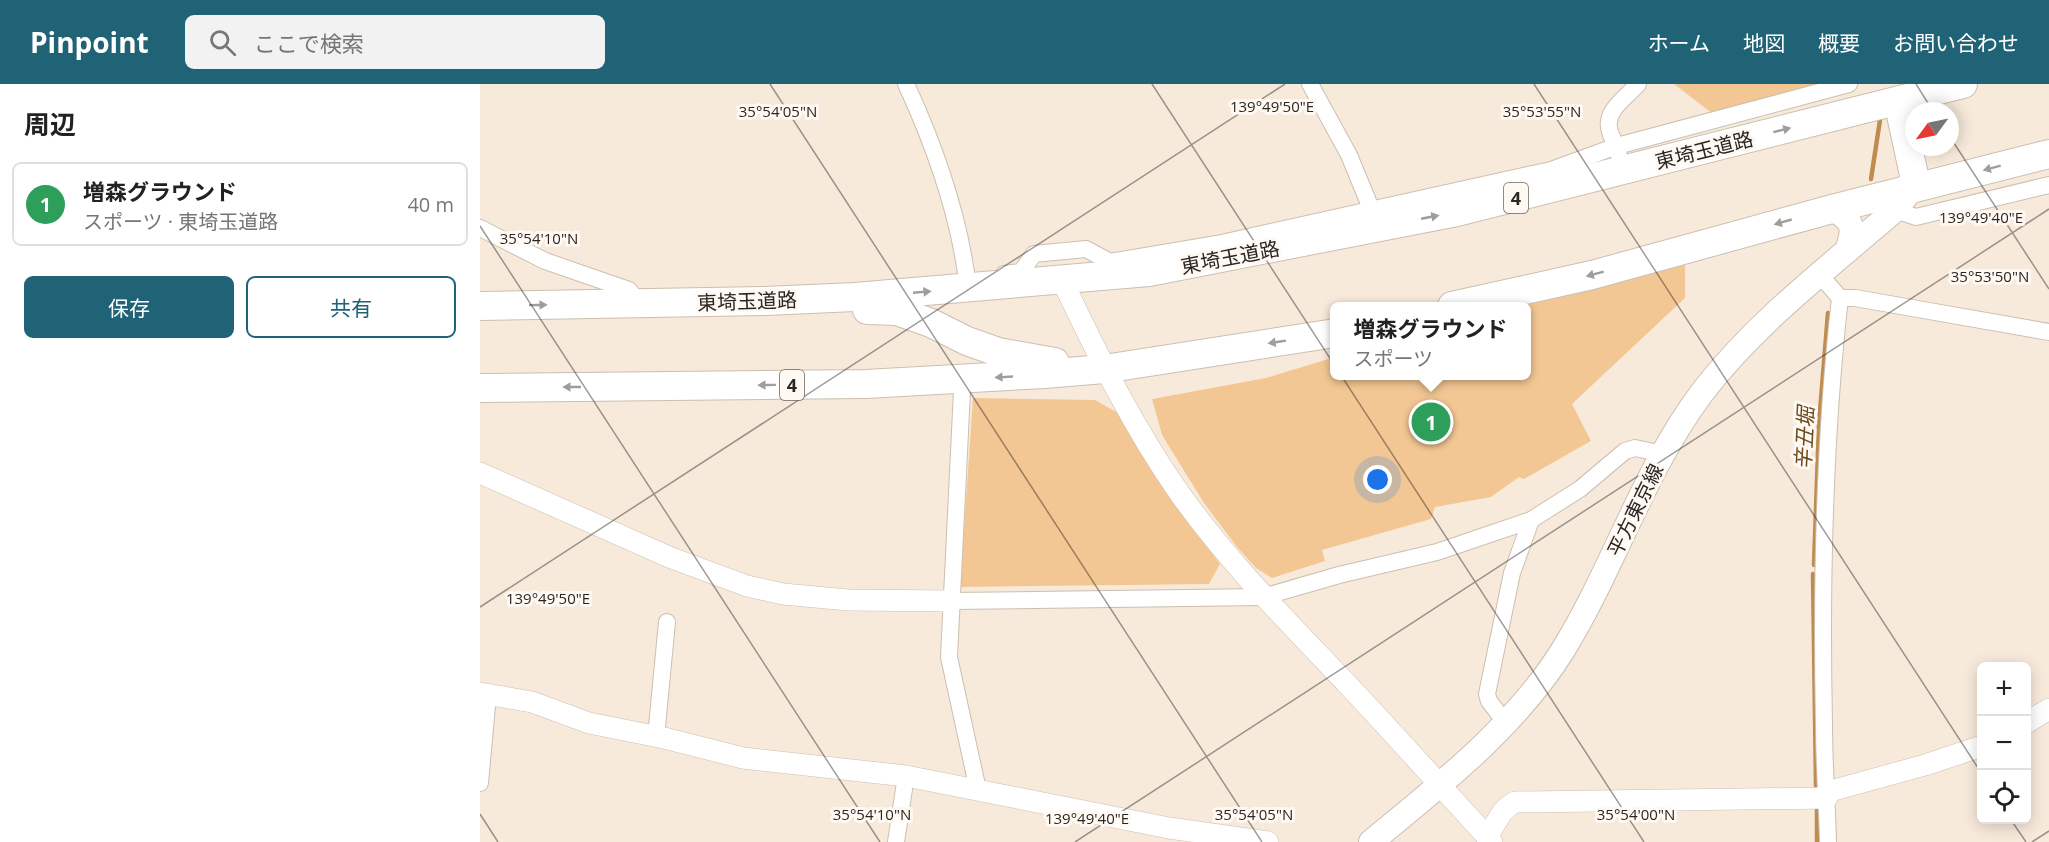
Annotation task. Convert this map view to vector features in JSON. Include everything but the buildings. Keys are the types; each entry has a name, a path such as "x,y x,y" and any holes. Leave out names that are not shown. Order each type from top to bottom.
{"highway":[{"name":"東埼玉道路","path":"480,306 796,300 968,283 1062,280 1149,272 1457,212 1619,158 1895,92 1963,84"},
{"path":"1895,92 1914,175 1904,200"},
{"path":"1470,302 1592,275 1832,209 1904,200 2049,153"},
{"path":"796,300 854,309 897,311 998,352 1104,369"},
{"name":"4","path":"480,387 866,384 1044,374 1104,369 1330,334"}],"main road":[{"name":"平方東京線","path":"1371,842 1440,785 1528,698 1564,649 1663,454 1702,394 1731,359 1747,341 1904,200"},
{"path":"1832,209 1846,216 1851,224 1852,237 1848,251"}],"street":[{"path":"906,84 929,135 955,217 968,283 1021,272 1034,254 1086,249 1110,262 1217,244 1551,170 1619,158 1849,84"},
{"path":"1310,84 1349,155 1372,211"},
{"path":"1619,158 1610,132 1609,120 1613,110 1638,84"},
{"path":"1904,200 1916,217 2049,185"},
{"path":"480,228 545,261 629,290 640,304"},
{"path":"1820,275 1839,298 1832,365 1826,478 1824,725 1828,842"},
{"path":"1062,280 1104,369 1127,411 1182,496 1236,567 1410,751 1489,839 1501,812 1515,802 1827,795 1977,748"},
{"path":"1839,298 1855,298 2049,332"},
{"path":"962,391 949,657 978,790"},
{"path":"480,473 669,557 747,586 783,594 848,600 951,601 1263,597 1339,575 1437,552 1531,520 1580,489 1625,451 1635,448 1663,454"},
{"path":"1505,722 1489,701 1487,694 1512,573 1531,520"},
{"path":"656,736 666,622"},
{"path":"480,783 484,694 532,702 589,723 656,736 743,758 906,776 1168,828 1268,842"},
{"path":"2031,720 2049,709"},
{"path":"896,842 906,776"}],"shaded area":[{"path":"1674,84 1822,84 1713,114"},
{"path":"1685,265 1685,298 1572,404 1591,441 1524,479 1519,477 1491,497 1435,507 1431,519 1322,550 1325,561 1272,578 1256,568 1204,503 1162,435 1152,399 1266,378 1330,359 1330,380 1531,380 1531,303"},
{"path":"973,398 1095,400 1118,413 1163,488 1220,564 1209,584 960,587"}],"waterway":[{"name":"辛丑堀","path":"1871,179 1880,120"},
{"name":"辛丑堀","path":"1814,565 1819,424 1828,313"},
{"name":"辛丑堀","path":"1813,574 1816,786"},
{"name":"辛丑堀","path":"1817,804 1817,842"}],"place":[{"name":"増森グラウンド","path":"1431,422"}]}
